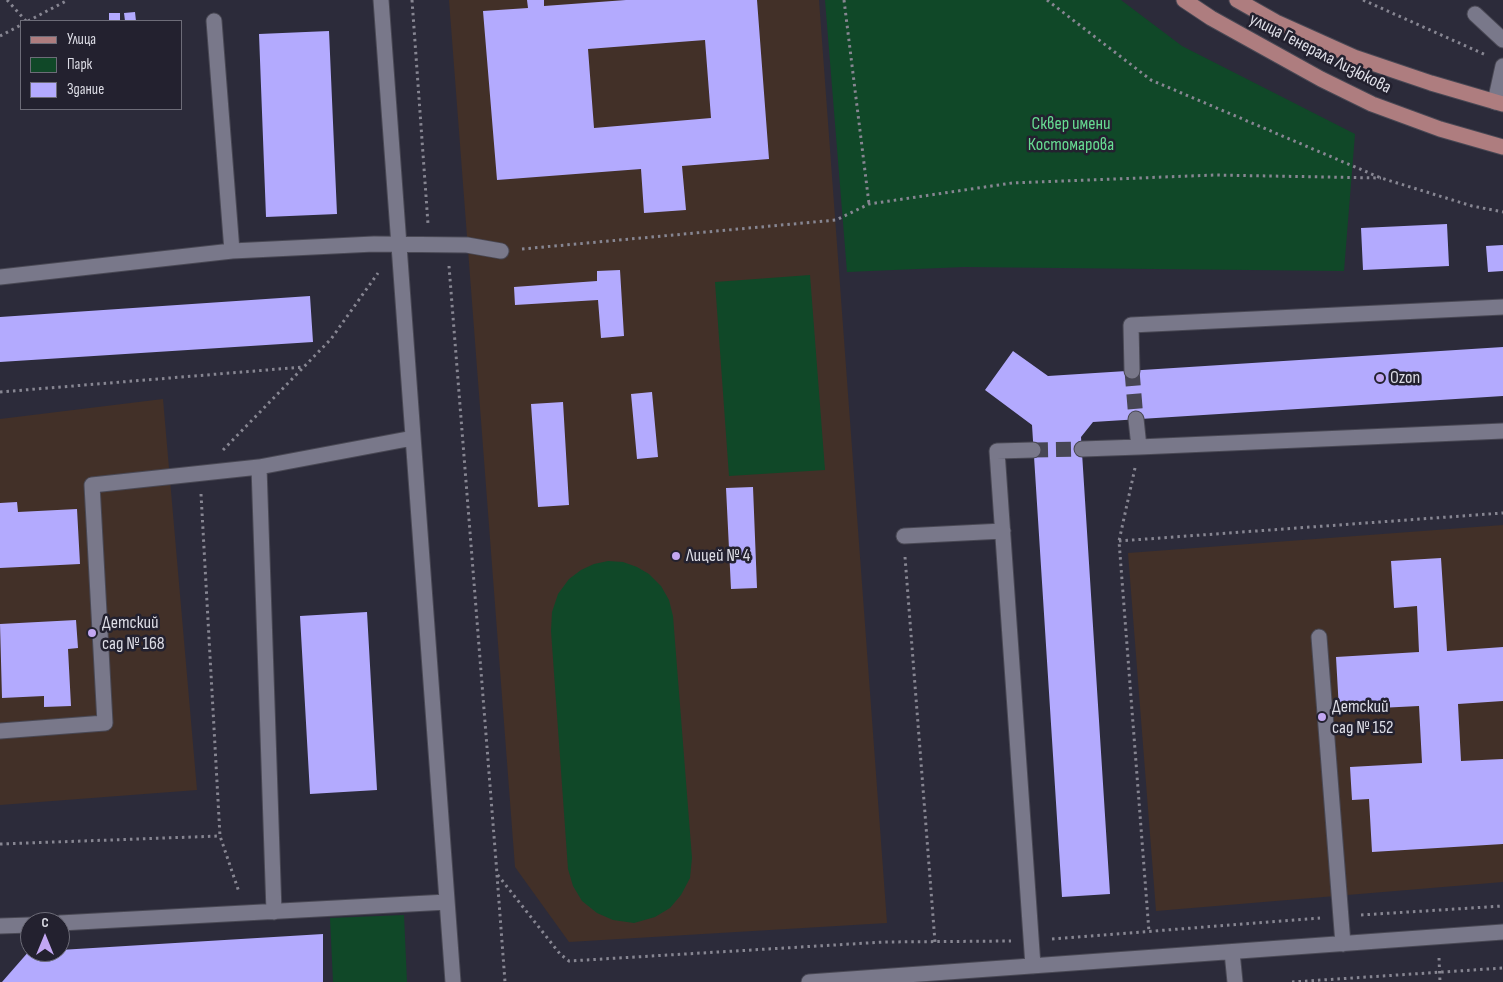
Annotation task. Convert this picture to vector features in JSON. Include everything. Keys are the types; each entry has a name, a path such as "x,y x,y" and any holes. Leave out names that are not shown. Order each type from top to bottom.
{"main road":[{"name":"улица Генерала Лизюкова","path":"1184,0 1211,18 1313,75 1372,104 1440,129 1503,147"},
{"name":"улица Генерала Лизюкова","path":"1237,0 1276,22 1354,57 1499,103"}],"street":[{"path":"381,0 453,982"},
{"path":"1475,14 1503,40"},
{"path":"214,21 232,251"},
{"path":"1499,62 1499,103"},
{"path":"0,277 232,251 374,244 467,246 501,251"},
{"path":"1132,371 1131,325 1503,307"},
{"path":"1136,419 1139,447"},
{"path":"1082,449 1503,431"},
{"path":"0,731 104,723 92,485 259,467 413,438"},
{"path":"1033,450 997,451 1034,966"},
{"path":"259,467 274,912"},
{"path":"904,536 1003,531"},
{"path":"1319,637 1343,944"},
{"path":"70,923 447,902"},
{"path":"0,926 20,925"},
{"path":"809,982 1503,932"},
{"path":"1232,952 1235,982"},
{"path":"966,982 976,970"}],"path":[{"path":"7,0 26,20"},
{"path":"29,20 68,0"},
{"path":"412,0 430,244"},
{"path":"844,0 869,204"},
{"path":"1047,0 1151,80 1381,178 1472,206 1503,212"},
{"path":"1363,0 1499,62"},
{"path":"0,36 20,26"},
{"path":"501,251 836,220 869,204 1012,183 1215,175 1381,178"},
{"path":"448,245 505,982"},
{"path":"247,914 220,836 200,473 331,339 378,273"},
{"path":"0,392 304,367"},
{"path":"1139,447 1119,541 1149,932"},
{"path":"1119,541 1503,513"},
{"path":"904,536 935,942"},
{"path":"0,844 220,836"},
{"path":"497,874 560,954 569,961 884,942 1032,941 1503,906"},
{"path":"1292,982 1503,968"}],"shaded area":[{"name":"Лицей № 4","path":"449,0 819,0 887,923 569,942 515,867"},
{"name":"Детский сад № 168","path":"163,399 197,790 0,805 0,419"},
{"name":"Детский сад № 152","path":"1503,525 1503,882 1156,911 1128,553"}],"green space":[{"name":"Сквер имени Костомарова","path":"825,0 1121,0 1182,46 1355,134 1344,271 964,267 847,272"},
{"path":"810,275 825,470 729,476 715,282"},
{"path":"608,561 623,562 649,574 661,586 669,600 673,616 692,858 690,878 681,895 670,908 655,917 634,923 613,920 597,913 582,901 573,886 568,869 551,631 552,612 558,594 569,579 581,570 594,564"},
{"path":"404,915 407,982 333,982 330,918"}],"building":[{"path":"527,0 544,0 544,6 626,0 757,0 769,159 682,166 686,210 644,213 641,169 497,180 483,11 528,8","holes":["705,40 711,118 594,128 588,49"]},
{"path":"135,12 136,20 125,20 124,13"},
{"path":"109,13 120,13 120,20 109,20"},
{"path":"329,31 337,214 266,217 259,34"},
{"path":"1447,224 1449,266 1363,270 1361,228"},
{"path":"1503,245 1503,271 1488,272 1486,246"},
{"path":"620,270 624,336 601,338 598,300 515,305 514,287 597,281 597,271"},
{"path":"310,296 313,342 0,362 0,317"},
{"path":"1503,347 1503,396 1093,422 1081,437 1110,894 1062,897 1032,425 985,390 1013,351 1048,376"},
{"path":"652,392 658,457 637,459 631,394"},
{"path":"563,402 569,505 538,507 531,404"},
{"path":"753,487 757,588 731,589 726,488"},
{"path":"17,502 18,512 77,509 80,564 0,568 0,503"},
{"path":"1441,558 1447,651 1503,647 1503,701 1458,704 1461,761 1503,759 1503,844 1372,852 1369,799 1352,800 1350,767 1422,763 1419,706 1339,710 1336,657 1419,652 1417,606 1394,608 1391,561"},
{"path":"367,612 377,790 310,794 300,616"},
{"path":"76,620 78,648 68,649 71,706 44,707 44,696 2,698 0,624"},
{"path":"323,934 323,982 2,982 20,961 70,962 70,949"}],"tunnel":[{"path":"1132,371 1136,419"},
{"path":"1033,450 1082,449"}],"place":[{"name":"Ozon","path":"1380,378"},
{"name":"Лицей № 4","path":"676,556"},
{"name":"Детский сад № 168","path":"92,633"},
{"name":"Детский сад № 152","path":"1322,717"}]}
